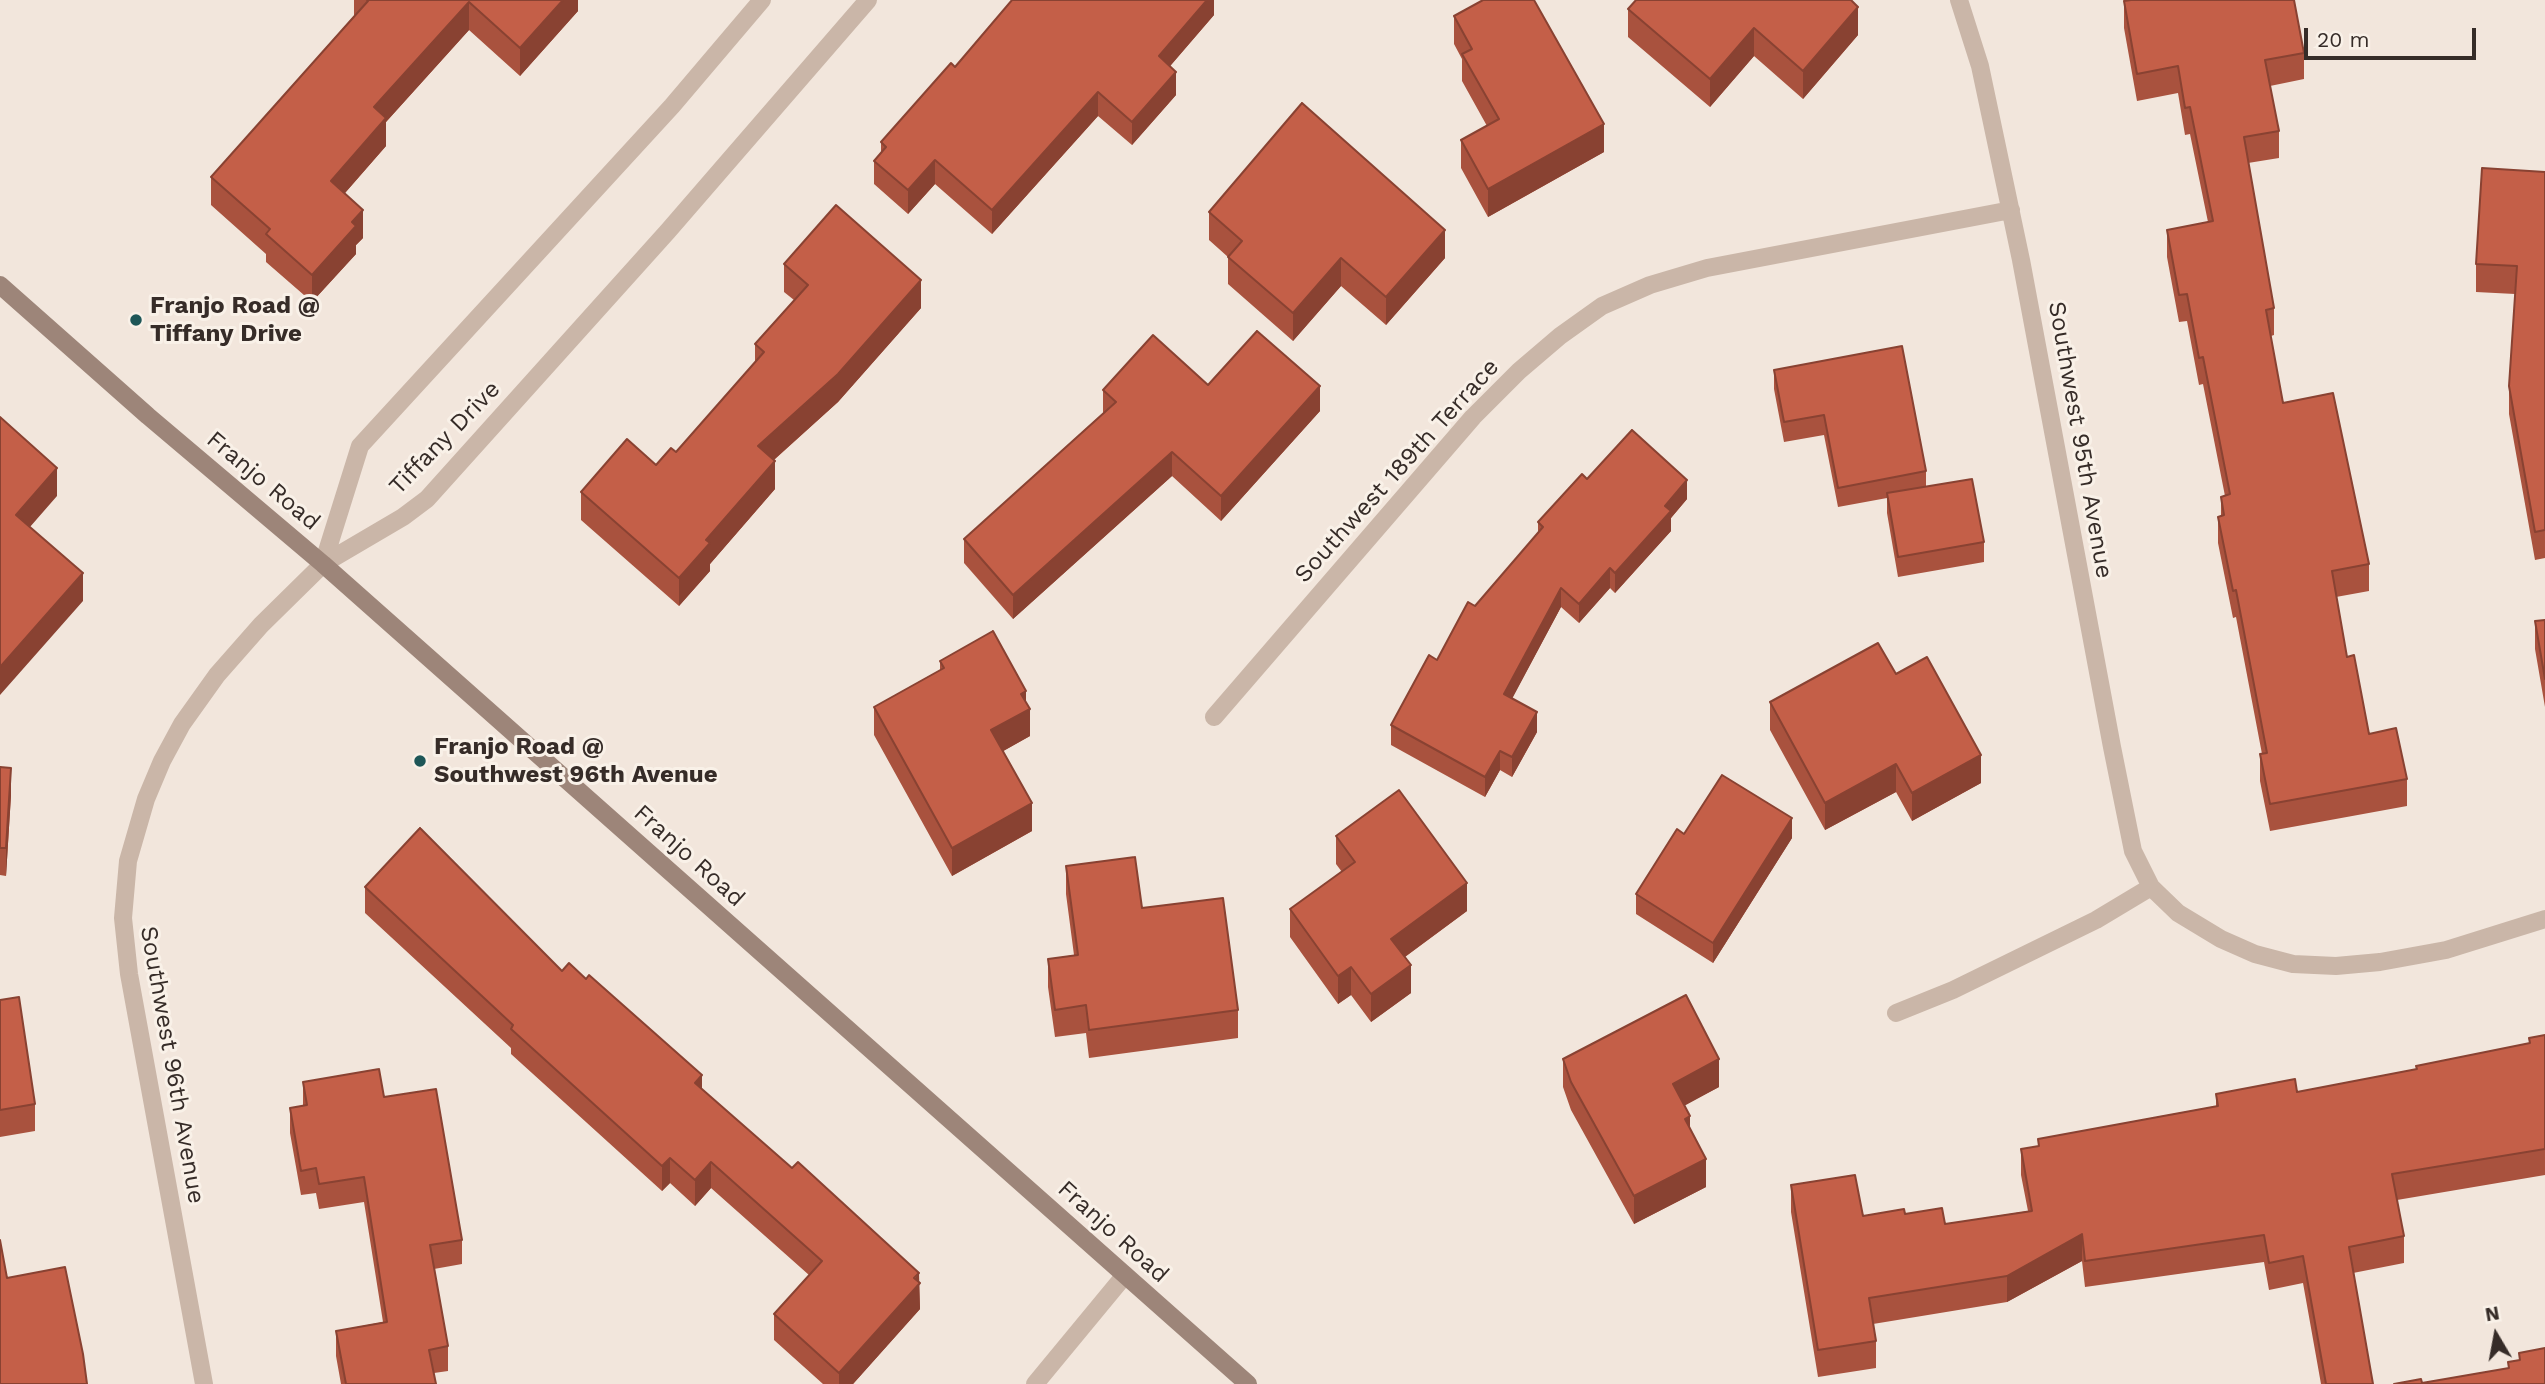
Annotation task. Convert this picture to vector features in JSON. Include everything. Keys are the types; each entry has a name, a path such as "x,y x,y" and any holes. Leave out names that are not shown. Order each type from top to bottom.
{"street":[{"name":"Tiffany Drive","path":"323,564 360,446 672,106 762,0"},
{"name":"Tiffany Drive","path":"323,564 404,517 428,499 668,231 869,0"},
{"name":"Southwest 95th Avenue","path":"1959,0 1980,66 2011,210 2133,851 2151,887 2178,913 2221,939 2255,954 2293,964 2336,966 2380,962 2446,950 2545,919"},
{"name":"Southwest 189th Terrace","path":"1214,716 1472,417 1549,345 1602,306 1650,285 1707,268 2011,210"},
{"name":"Franjo Road","path":"0,285 148,416 323,564 1248,1384"},
{"name":"Southwest 96th Avenue","path":"204,1384 129,974 123,918 128,861 146,799 181,724 216,675 261,625 323,564"},
{"path":"1896,1013 1953,990 2096,920 2151,887"},
{"path":"1035,1384 1125,1276"}],"building":[{"path":"367,0 563,0 520,48 469,2 374,107 386,118 331,181 363,210 352,222 356,226 312,275 266,234 270,229 211,177"},
{"path":"1012,0 1207,0 1159,56 1176,72 1132,122 1098,92 992,210 935,160 908,190 874,161 886,147 881,142 951,63 955,67"},
{"path":"1483,0 1534,0 1604,124 1488,189 1461,140 1499,119 1462,54 1472,49 1454,16"},
{"path":"1636,0 1851,0 1858,7 1803,71 1754,28 1710,79 1628,9"},
{"path":"2294,0 2304,53 2265,60 2279,131 2244,137 2274,308 2266,310 2283,403 2333,393 2369,564 2332,571 2347,657 2354,655 2369,734 2396,728 2407,779 2270,804 2260,754 2267,753 2236,590 2233,591 2218,517 2224,515 2221,497 2230,494 2203,357 2199,358 2187,294 2179,295 2167,230 2213,221 2190,107 2185,108 2178,66 2137,74 2124,1"},
{"path":"1302,103 1445,230 1386,297 1341,258 1293,313 1228,257 1242,241 1209,212"},
{"path":"2482,168 2545,172 2545,530 2535,532 2509,386 2517,266 2476,264"},
{"path":"836,205 921,280 838,374 758,446 775,461 706,540 710,543 679,578 581,492 627,439 656,465 671,448 676,452 764,352 755,344 808,285 784,264"},
{"path":"1257,331 1320,386 1221,496 1172,452 1013,595 964,539 1116,402 1103,390 1153,335 1208,385"},
{"path":"1902,346 1926,471 1838,488 1824,415 1784,422 1774,370"},
{"path":"0,417 57,468 16,515 83,573 0,667"},
{"path":"1632,430 1687,480 1665,506 1671,511 1615,573 1610,568 1579,604 1561,588 1504,694 1537,712 1512,757 1500,751 1485,777 1391,725 1429,655 1437,660 1468,602 1475,606 1543,527 1538,522 1582,474 1587,479"},
{"path":"1972,479 1984,542 1898,557 1887,493"},
{"path":"2545,620 2545,679 2535,621"},
{"path":"993,631 1026,691 1021,694 1030,709 991,730 1032,803 952,848 874,707 944,668 940,661"},
{"path":"1878,643 1896,674 1927,657 1981,755 1912,793 1896,764 1825,803 1770,702"},
{"path":"0,767 11,768 6,848 0,848"},
{"path":"1722,775 1792,818 1713,943 1636,894 1677,829 1684,834"},
{"path":"1399,790 1467,883 1391,939 1411,965 1371,994 1351,967 1338,976 1290,909 1355,862 1336,836"},
{"path":"420,828 562,971 569,963 586,979 589,975 702,1075 695,1083 792,1168 798,1162 919,1273 914,1278 920,1283 839,1373 774,1314 822,1261 711,1162 695,1180 670,1158 662,1166 511,1029 513,1025 365,887"},
{"path":"1135,857 1142,908 1223,898 1238,1010 1089,1030 1086,1005 1055,1010 1048,959 1078,955 1066,866"},
{"path":"1686,995 1719,1059 1673,1084 1690,1116 1685,1119 1706,1159 1634,1196 1571,1082 1563,1059"},
{"path":"19,997 35,1104 0,1110 0,1000"},
{"path":"2545,1035 2545,1149 2392,1174 2404,1236 2349,1247 2373,1384 2326,1384 2303,1256 2269,1263 2264,1235 2085,1261 2082,1234 2007,1276 1869,1298 1876,1341 1818,1350 1791,1185 1855,1175 1863,1216 1904,1209 1905,1214 1942,1208 1945,1224 2032,1211 2021,1149 2039,1146 2038,1139 2218,1106 2216,1094 2295,1079 2297,1092 2417,1069 2416,1066 2530,1043 2529,1038"},
{"path":"379,1069 384,1097 436,1089 462,1240 430,1245 448,1346 429,1350 436,1384 346,1384 336,1331 387,1322 364,1177 319,1184 316,1168 301,1171 290,1108 307,1105 303,1082"},
{"path":"0,1240 7,1278 65,1267 87,1384 0,1384"},
{"path":"2545,1348 2545,1384 2394,1384 2421,1379 2422,1383 2509,1368 2508,1362 2520,1360 2519,1353"}],"place":[{"name":"Franjo Road @ Tiffany Drive","path":"136,320"},
{"name":"Franjo Road @ Southwest 96th Avenue","path":"420,761"}]}
